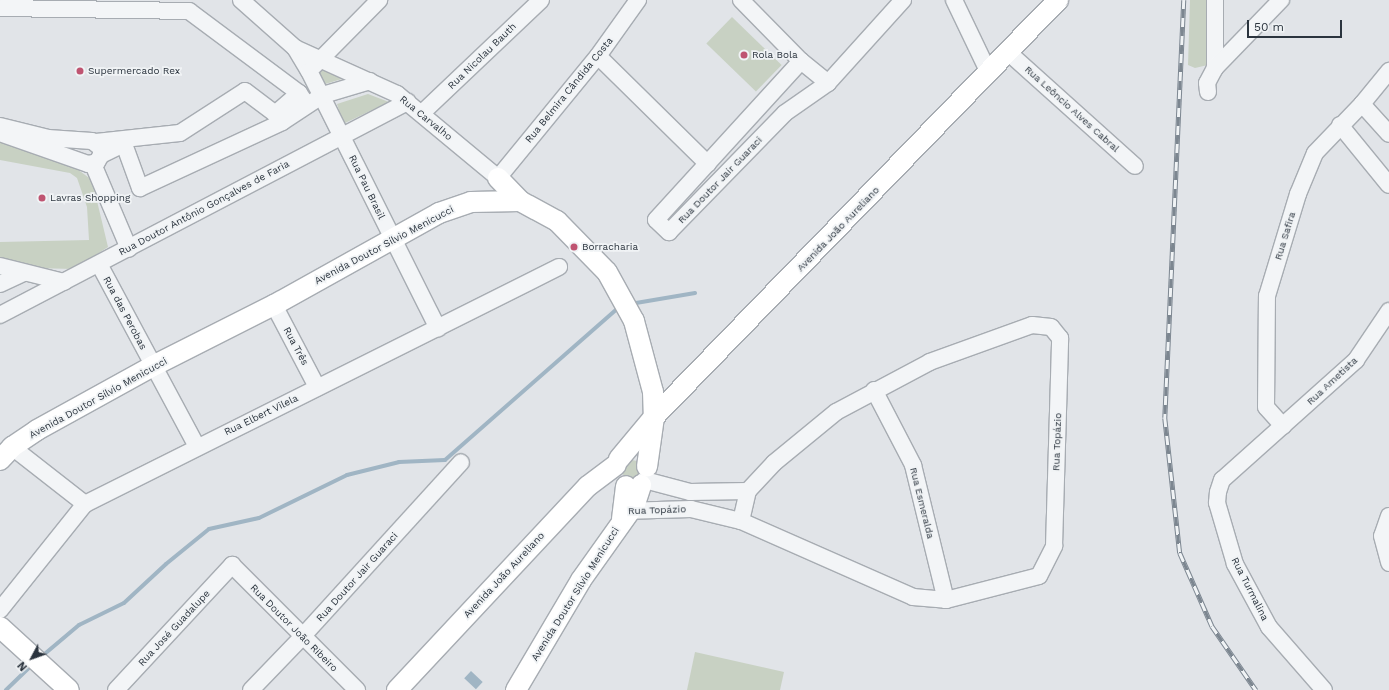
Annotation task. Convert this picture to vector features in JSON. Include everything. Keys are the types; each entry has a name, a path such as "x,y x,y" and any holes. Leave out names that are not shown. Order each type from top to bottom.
{"main road":[{"name":"Avenida João Aureliano","path":"397,690 588,486 630,475 654,417 1009,53 1058,0"},
{"name":"Rua Carvalho","path":"498,178 520,201"},
{"name":"Avenida Doutor Sílvio Menicucci","path":"6,453 37,430 153,366 274,305 392,239 461,204 520,201 557,221 607,272 634,321 652,392 654,417 630,475 637,499 624,514 581,580 516,690"},
{"path":"0,627 69,690"}],"street":[{"name":"Rua Carvalho","path":"241,0 315,65 370,81 408,102 498,178"},
{"path":"315,65 379,0"},
{"name":"Rua Nicolau Bauth","path":"422,113 541,0"},
{"name":"Rua Belmira Cândida Costa","path":"498,178 598,56 638,0"},
{"path":"741,0 801,61 828,83"},
{"name":"Rua Doutor Jair Guaraci","path":"801,61 656,220 669,232 785,113 828,83 903,0"},
{"path":"954,0 989,73"},
{"path":"1215,0 1215,68"},
{"path":"1208,92 1207,83 1215,68 1281,0"},
{"path":"0,8 189,11 303,99"},
{"name":"Rua Leôncio Alves Cabral","path":"1009,53 1135,166"},
{"path":"598,56 708,164"},
{"name":"Rua Pau Brasil","path":"315,65 323,95 392,239 438,329"},
{"name":"Rua Safira","path":"1282,426 1266,407 1267,296 1298,194 1315,153 1340,125 1362,104 1389,70"},
{"path":"0,132 92,152 180,133 245,91 275,114 303,99 323,95 370,81"},
{"path":"0,126 48,138 92,152 124,144 140,188 282,122 303,99"},
{"name":"Rua Doutor Antônio Gonçalves de Faria","path":"0,315 129,249 342,134 408,102"},
{"path":"1362,104 1389,134"},
{"path":"1340,125 1389,185"},
{"path":"92,152 129,249"},
{"name":"Rua das Perobas","path":"99,264 197,448"},
{"path":"0,266 64,282"},
{"name":"Rua Elbert Vilela","path":"0,610 85,504 438,329 559,267"},
{"path":"0,284 24,273"},
{"name":"Rua Três","path":"274,305 317,388"},
{"name":"Rua Ametista","path":"1282,426 1356,360 1389,311"},
{"name":"Rua Topázio","path":"624,514 691,509 741,521 913,596 946,600 1039,576 1054,546 1060,338 1051,327 1032,324 930,362 874,390 836,412 774,463 748,491 690,492 630,475"},
{"name":"Rua Esmeralda","path":"874,390 913,465 946,600"},
{"name":"Rua Turmalina","path":"1282,426 1222,480 1217,503 1235,564 1269,627 1324,690"},
{"path":"6,453 85,504"},
{"name":"Rua Doutor Jair Guaraci","path":"251,690 302,637 461,462"},
{"path":"741,521 748,491"},
{"path":"690,492 691,509"},
{"path":"1389,516 1382,536 1389,563"},
{"name":"Rua Doutor João Ribeiro","path":"232,565 302,637 357,690"},
{"name":"Rua José Guadalupe","path":"116,690 232,565"}],"green space":[{"path":"1190,0 1209,0 1207,17 1212,64 1195,68 1188,65"},
{"name":"Rola Bola","path":"732,17 782,65 756,92 706,44"},
{"path":"328,69 345,78 322,85 316,73"},
{"path":"368,94 389,102 343,124 337,104"},
{"path":"0,137 77,169 92,180 108,247 74,269 33,268 0,260 0,242 89,240 87,207 77,178 70,173 0,160"},
{"path":"632,460 639,463 642,470 639,477 632,480 625,477 622,470 625,463"},
{"path":"695,652 784,672 780,690 687,690"}],"water":[{"path":"471,671 483,682 476,689 464,678"}],"waterway":[{"path":"630,304 695,293"},
{"path":"41,657 79,625 124,603 166,564 209,529 259,518 347,475 399,462 445,460 620,306"},
{"path":"6,690 33,664"}],"railway":[{"path":"1184,0 1165,418 1180,553 1212,626 1256,690"}],"place":[{"name":"Rola Bola","path":"744,55"},
{"name":"Supermercado Rex","path":"80,71"},
{"name":"Lavras Shopping","path":"42,198"},
{"name":"Borracharia","path":"574,247"}]}
